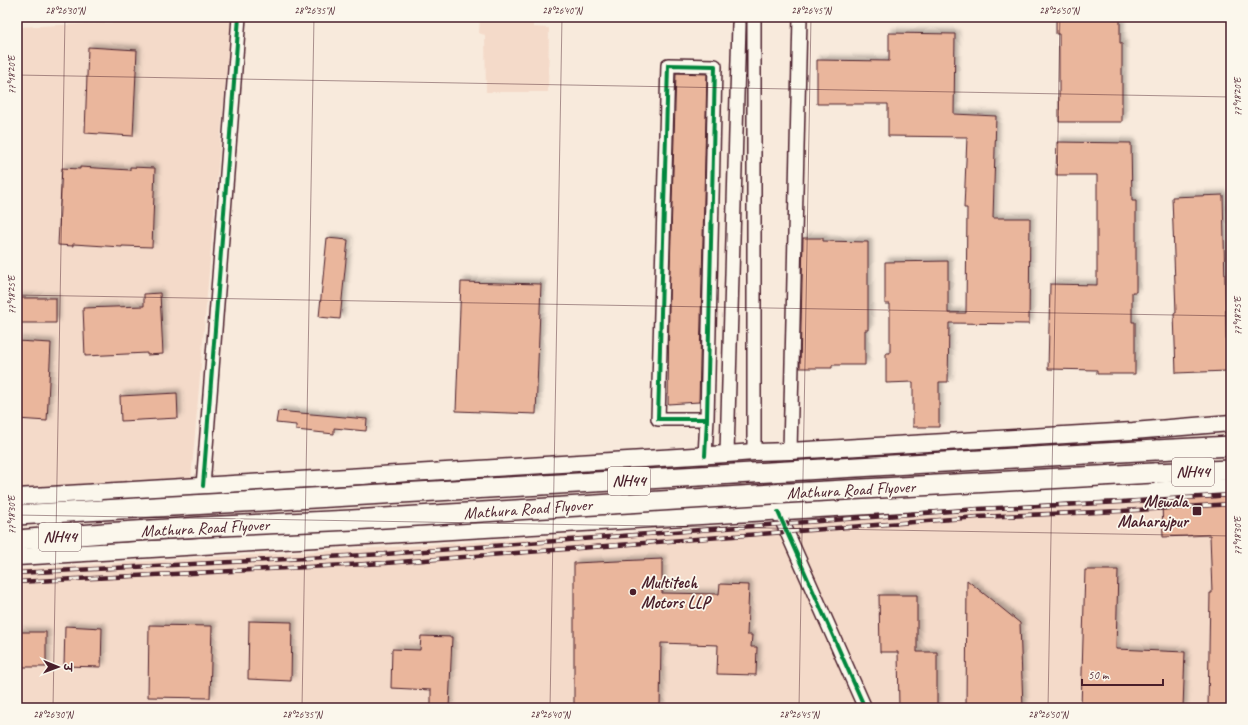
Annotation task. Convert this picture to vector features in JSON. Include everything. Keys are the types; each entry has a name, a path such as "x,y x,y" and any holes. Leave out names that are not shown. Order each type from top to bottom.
{"highway":[{"name":"Mathura Road Flyover","path":"17,515 1231,446"},
{"name":"Mathura Road Flyover","path":"17,540 199,527 352,520 772,494 1231,470"}],"main road":[{"path":"17,497 1126,431 1231,423"},
{"path":"601,462 603,522"},
{"path":"17,557 1034,496 1231,487"}],"street":[{"path":"203,486 239,17"},
{"path":"790,451 800,17"},
{"path":"754,21 754,452"},
{"path":"727,454 739,24"},
{"path":"705,456 707,419 715,66 668,65 658,419 707,419"},
{"path":"778,512 865,708"}],"shaded area":[{"path":"231,17 190,492 17,501 17,27"},
{"path":"480,17 533,17 533,27 549,28 548,92 486,92 485,35 479,33"},
{"path":"1231,496 1231,708 17,708 17,569 922,516"}],"building":[{"path":"1056,17 1120,17 1120,43 1122,43 1122,122 1059,122 1059,34 1056,34"},
{"path":"889,33 955,34 954,114 996,116 993,218 1030,218 1029,324 949,323 948,382 939,382 939,427 913,427 913,382 886,383 886,353 890,353 890,304 885,304 885,262 948,261 948,313 966,313 967,208 964,208 967,137 888,136 888,104 817,104 817,60 889,61"},
{"path":"88,47 137,50 133,136 85,133"},
{"path":"676,73 707,74 699,402 668,404 669,301"},
{"path":"1057,142 1131,143 1132,201 1136,201 1136,292 1132,292 1132,322 1135,322 1135,374 1097,374 1097,370 1048,369 1050,284 1097,285 1097,175 1056,175"},
{"path":"80,167 130,170 130,167 155,168 152,247 73,244 73,246 58,245 62,168 80,169"},
{"path":"1223,195 1227,371 1176,373 1174,313 1176,313 1172,197"},
{"path":"327,238 348,240 340,319 319,317"},
{"path":"803,238 823,238 823,241 868,242 868,330 865,330 865,365 832,365 832,368 800,368"},
{"path":"461,282 541,284 536,414 456,411"},
{"path":"160,293 163,354 147,355 147,353 85,356 83,308 144,306 144,294"},
{"path":"17,298 56,298 56,323 17,323"},
{"path":"17,341 51,343 47,421 17,419"},
{"path":"177,393 178,418 121,421 120,396"},
{"path":"278,411 367,419 366,431 334,428 334,434 296,430 296,425 276,423"},
{"path":"1231,497 1231,708 1208,708 1210,593 1212,593 1210,535 1163,537 1162,500"},
{"path":"662,559 662,593 719,594 720,584 749,585 747,635 752,635 751,647 757,647 756,675 717,674 718,645 661,643 660,708 574,708 574,563"},
{"path":"1085,570 1118,570 1116,649 1185,652 1183,708 1081,708"},
{"path":"967,580 1020,623 1023,708 966,708"},
{"path":"879,595 917,595 917,652 937,652 937,708 899,708 898,652 880,652"},
{"path":"249,621 292,622 291,681 248,679"},
{"path":"149,625 212,626 210,698 148,697"},
{"path":"65,626 102,628 101,667 64,666"},
{"path":"17,632 46,632 46,667 17,667"},
{"path":"421,636 452,637 449,708 431,708 431,690 391,688 392,649 420,650"}],"railway":[{"path":"17,573 385,554 978,509 1231,495"},
{"path":"17,582 386,563 978,517 1122,511 1231,504"}],"cycle path":[{"path":"203,486 239,17"},
{"path":"705,456 707,419 658,419 668,65 715,66 707,419"},
{"path":"778,512 865,708"}],"place":[{"name":"Mewala Maharajpur","path":"1197,511"},
{"name":"Multitech Motors LLP","path":"633,592"}]}
